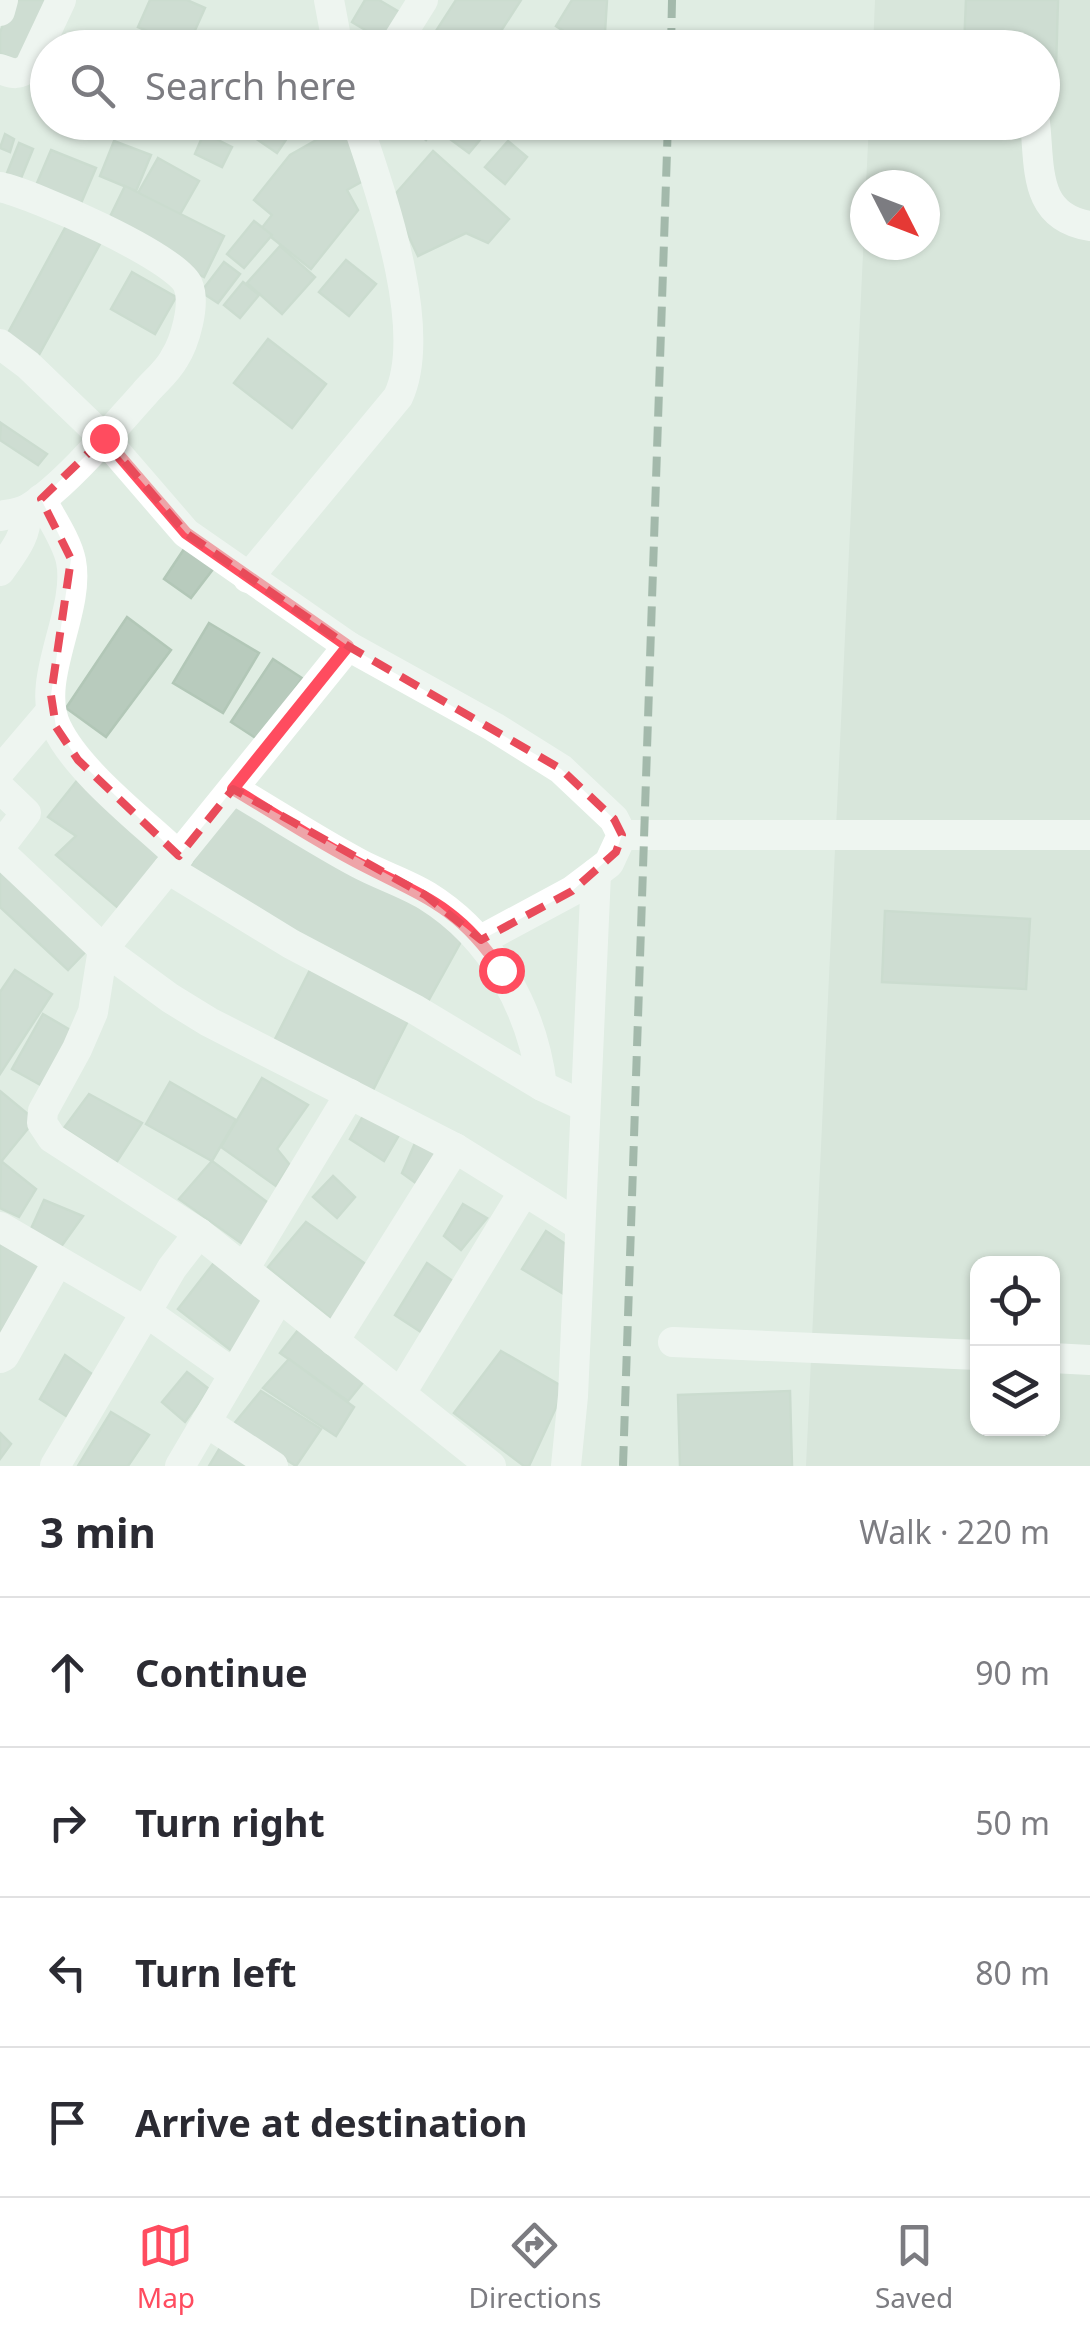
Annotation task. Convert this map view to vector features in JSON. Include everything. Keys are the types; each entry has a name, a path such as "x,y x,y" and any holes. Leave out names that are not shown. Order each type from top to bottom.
{"street":[{"path":"0,11 3,0"},
{"path":"46,30 60,0"},
{"path":"329,0 335,30"},
{"path":"404,30 422,0"},
{"path":"0,68 14,74 30,66"},
{"path":"248,578 398,397 405,382 407,311 403,286 363,140"},
{"path":"1036,140 1043,194 1056,213 1090,226"},
{"path":"0,187 95,224 163,262 187,280 191,295 174,360 104,438 22,508"},
{"path":"0,344 28,365 104,438 186,533 348,646 494,726 561,769 614,819 622,835"},
{"path":"0,571 26,529 22,508"},
{"path":"22,508 71,559 72,587 51,695 56,727 78,760 174,862 291,944 584,1106"},
{"path":"348,646 104,949 93,1012 43,1111 42,1123 52,1138 198,1233 491,1466"},
{"path":"0,771 52,711"},
{"path":"0,788 26,813 0,849 104,949 209,1022 455,1148 579,1224"},
{"path":"233,789 359,864 425,895 464,922 501,970 524,1017 538,1054 542,1086"},
{"path":"622,835 1090,835"},
{"path":"481,940 596,874 609,863 622,835"},
{"path":"566,1466 574,1396 596,874"},
{"path":"244,1270 350,1094"},
{"path":"334,1340 455,1148"},
{"path":"400,1393 524,1192"},
{"path":"0,1227 146,1312 234,1374"},
{"path":"55,1466 172,1268 198,1233"},
{"path":"0,1358 58,1262"},
{"path":"180,1466 280,1298"},
{"path":"674,1342 970,1355"},
{"path":"1060,1358 1090,1360"},
{"path":"206,1422 273,1466"}],"highlighted area":[{"path":"104,438 186,533 348,646 561,769 614,819 622,835 616,852 572,891 481,940 425,895 233,789 179,856 78,760 56,727 51,695 71,559 41,499"}],"shaded area":[{"path":"875,0 1090,0 1090,1466 806,1466 863,260 940,260 940,170 867,170 868,140 1060,140 1060,30 874,30"}],"building":[{"path":"14,0 52,0 39,30 30,30 30,50 24,64 0,53 0,32"},
{"path":"150,0 187,0 205,8 195,30 138,27"},
{"path":"365,0 379,0 406,16 398,30 365,30 352,22"},
{"path":"456,0 521,0 502,30 437,30"},
{"path":"572,0 607,0 605,30 562,30 556,26"},
{"path":"966,0 1058,0 1057,30 965,30"},
{"path":"5,134 14,139 10,152 0,148"},
{"path":"201,140 218,140 232,147 222,167 195,154"},
{"path":"258,140 286,140 277,153"},
{"path":"316,140 352,140 372,176 347,190 358,210 311,269 261,229 272,215 254,200 290,155"},
{"path":"451,140 480,140 469,153"},
{"path":"114,141 151,155 136,191 100,176"},
{"path":"508,141 527,157 505,184 485,167"},
{"path":"19,143 33,149 17,188 3,183"},
{"path":"51,150 96,168 79,208 34,190"},
{"path":"433,151 509,219 488,243 466,233 418,256 391,199"},
{"path":"158,158 199,181 179,216 138,193"},
{"path":"125,186 224,236 204,277 105,227"},
{"path":"71,217 105,235 35,362 2,344"},
{"path":"254,221 272,235 244,268 227,254"},
{"path":"280,246 315,277 282,314 247,283"},
{"path":"346,260 376,284 349,316 319,292"},
{"path":"224,262 240,274 218,303 201,292"},
{"path":"132,272 176,297 155,334 111,309"},
{"path":"243,282 259,295 240,318 224,305"},
{"path":"268,339 326,384 292,428 234,383"},
{"path":"1,423 47,454 38,465 0,440"},
{"path":"188,543 217,564 191,598 164,579"},
{"path":"127,617 171,650 106,737 66,708"},
{"path":"209,623 259,653 223,713 173,683"},
{"path":"273,659 302,678 260,741 231,722"},
{"path":"83,773 166,853 124,913 56,855 76,836 48,817"},
{"path":"226,800 468,929 426,1005 185,877"},
{"path":"0,862 91,946 68,970 0,907"},
{"path":"885,911 1030,919 1026,989 882,982"},
{"path":"312,966 411,1015 369,1098 270,1049"},
{"path":"15,970 52,994 0,1074 0,992"},
{"path":"43,1014 77,1034 46,1088 12,1069"},
{"path":"262,1078 308,1105 277,1149 290,1165 276,1186 221,1147"},
{"path":"170,1082 236,1120 212,1161 146,1124"},
{"path":"0,1091 35,1120 0,1163"},
{"path":"89,1094 142,1123 116,1163 64,1128"},
{"path":"368,1107 406,1123 384,1161 350,1139"},
{"path":"419,1134 448,1149 424,1189 402,1173"},
{"path":"1,1161 36,1189 19,1217 0,1208"},
{"path":"212,1161 279,1211 251,1250 179,1199"},
{"path":"333,1176 355,1197 337,1218 313,1197"},
{"path":"44,1200 83,1216 60,1248 30,1231"},
{"path":"463,1204 487,1218 461,1250 444,1236"},
{"path":"306,1222 374,1270 333,1320 268,1267"},
{"path":"546,1231 570,1247 562,1293 522,1269"},
{"path":"0,1234 46,1264 0,1333"},
{"path":"220,1255 268,1298 237,1355 178,1309"},
{"path":"427,1263 457,1284 424,1334 395,1315"},
{"path":"302,1325 369,1375 348,1401 280,1353"},
{"path":"501,1351 565,1388 529,1466 454,1413"},
{"path":"65,1355 102,1381 74,1421 40,1399"},
{"path":"289,1359 354,1407 336,1436 263,1388"},
{"path":"187,1372 209,1389 185,1422 162,1402"},
{"path":"261,1391 321,1429 296,1466 233,1425"},
{"path":"790,1391 792,1466 680,1466 678,1395"},
{"path":"111,1412 149,1435 128,1466 78,1466"},
{"path":"0,1433 11,1444 0,1459"},
{"path":"224,1441 257,1466 209,1466"}],"railway":[{"path":"671,30 672,0"},
{"path":"623,1466 667,140"}],"route":[{"path":"104,438 186,533 348,646 233,789 359,864 425,895 464,922 501,970"}]}
